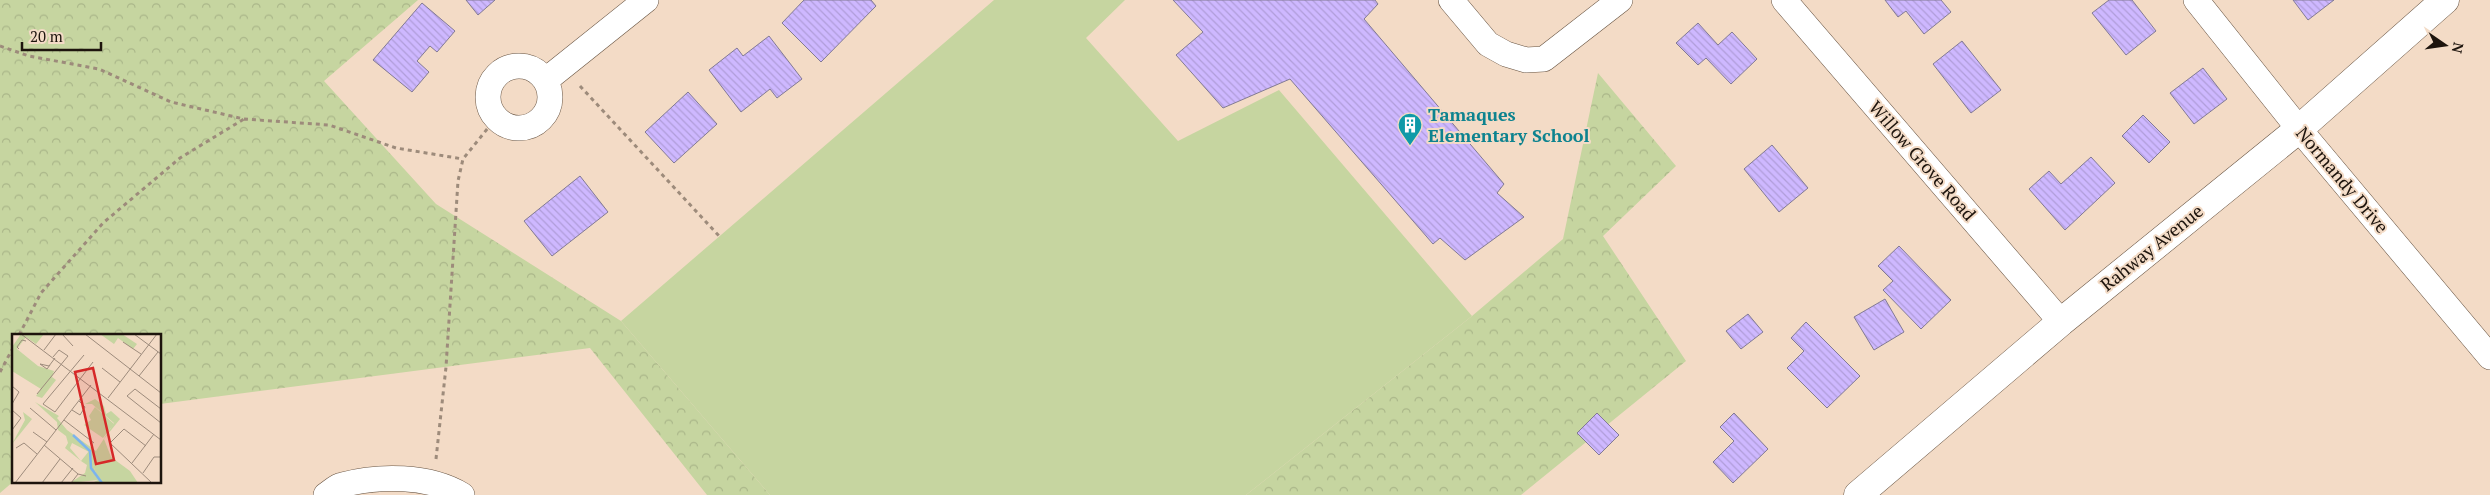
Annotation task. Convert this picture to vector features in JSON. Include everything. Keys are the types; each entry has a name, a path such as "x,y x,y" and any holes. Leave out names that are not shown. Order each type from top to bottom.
{"street":[{"path":"554,74 539,73 526,67 511,67 502,71 494,79 488,99 496,118 514,128 525,128 534,125 548,110 554,74 646,0"},
{"path":"1451,0 1488,44 1506,54 1526,60 1544,59 1620,0"},
{"name":"Willow Grove Road","path":"1784,0 2061,322"},
{"name":"Normandy Drive","path":"2196,0 2299,129 2490,357"},
{"name":"Rahway Avenue","path":"1858,495 2061,322 2299,129 2445,0"},
{"path":"326,495 340,485 398,478 449,487 462,495"}],"path":[{"path":"0,46 29,56 99,69 170,102 244,119 329,125 396,148 463,159"},
{"path":"554,74 720,237"},
{"path":"433,484 446,366 455,203 463,159 496,118"},
{"path":"20,334 41,293 103,223 180,158 244,119"},
{"path":"0,372 12,350"}],"green space":[{"path":"0,0 418,0 324,81 436,204 621,321 770,495 707,495 590,348 161,404 161,334 12,334 13,482 0,493"},
{"path":"994,0 1125,0 1086,38 1178,141 1279,90 1472,316 1246,495 770,495 621,321"},
{"path":"1598,73 1676,166 1603,236 1686,361 1521,495 1246,495 1472,316 1563,239"}],"building":[{"path":"466,0 495,0 478,15"},
{"path":"804,0 871,0 876,6 821,62 782,23"},
{"name":"Tamaques Elementary School","path":"1173,0 1375,0 1378,4 1364,19 1504,184 1497,193 1524,217 1465,260 1440,238 1433,244 1290,79 1223,108 1176,55 1203,32"},
{"path":"1885,0 1941,0 1951,12 1924,34 1906,11 1898,17"},
{"path":"2109,0 2132,0 2156,31 2126,55 2092,13"},
{"path":"2293,0 2334,0 2308,20"},
{"path":"422,3 455,31 437,52 430,46 417,61 429,72 412,92 373,60"},
{"path":"1698,23 1718,45 1732,32 1757,59 1731,84 1706,58 1698,65 1676,43"},
{"path":"769,36 802,79 777,98 770,89 741,112 709,70 737,48 743,56"},
{"path":"1962,41 2001,90 1971,113 1933,64"},
{"path":"2203,68 2227,99 2194,124 2170,93"},
{"path":"688,92 717,124 674,163 645,132"},
{"path":"2143,115 2170,142 2149,163 2122,136"},
{"path":"1772,145 1808,188 1779,212 1744,169"},
{"path":"2091,157 2115,183 2065,230 2029,189 2049,171 2061,184"},
{"path":"580,176 608,212 552,256 524,221"},
{"path":"1899,246 1951,300 1921,329 1883,290 1893,281 1878,266"},
{"path":"1885,299 1904,332 1874,350 1854,317"},
{"path":"1748,314 1763,332 1741,349 1726,331"},
{"path":"1806,322 1860,376 1827,408 1787,368 1804,351 1791,338"},
{"path":"1597,413 1619,435 1599,455 1577,433"},
{"path":"1734,413 1768,449 1733,483 1713,462 1734,441 1720,427"}],"place":[{"name":"Tamaques Elementary School","path":"1410,146"}]}
